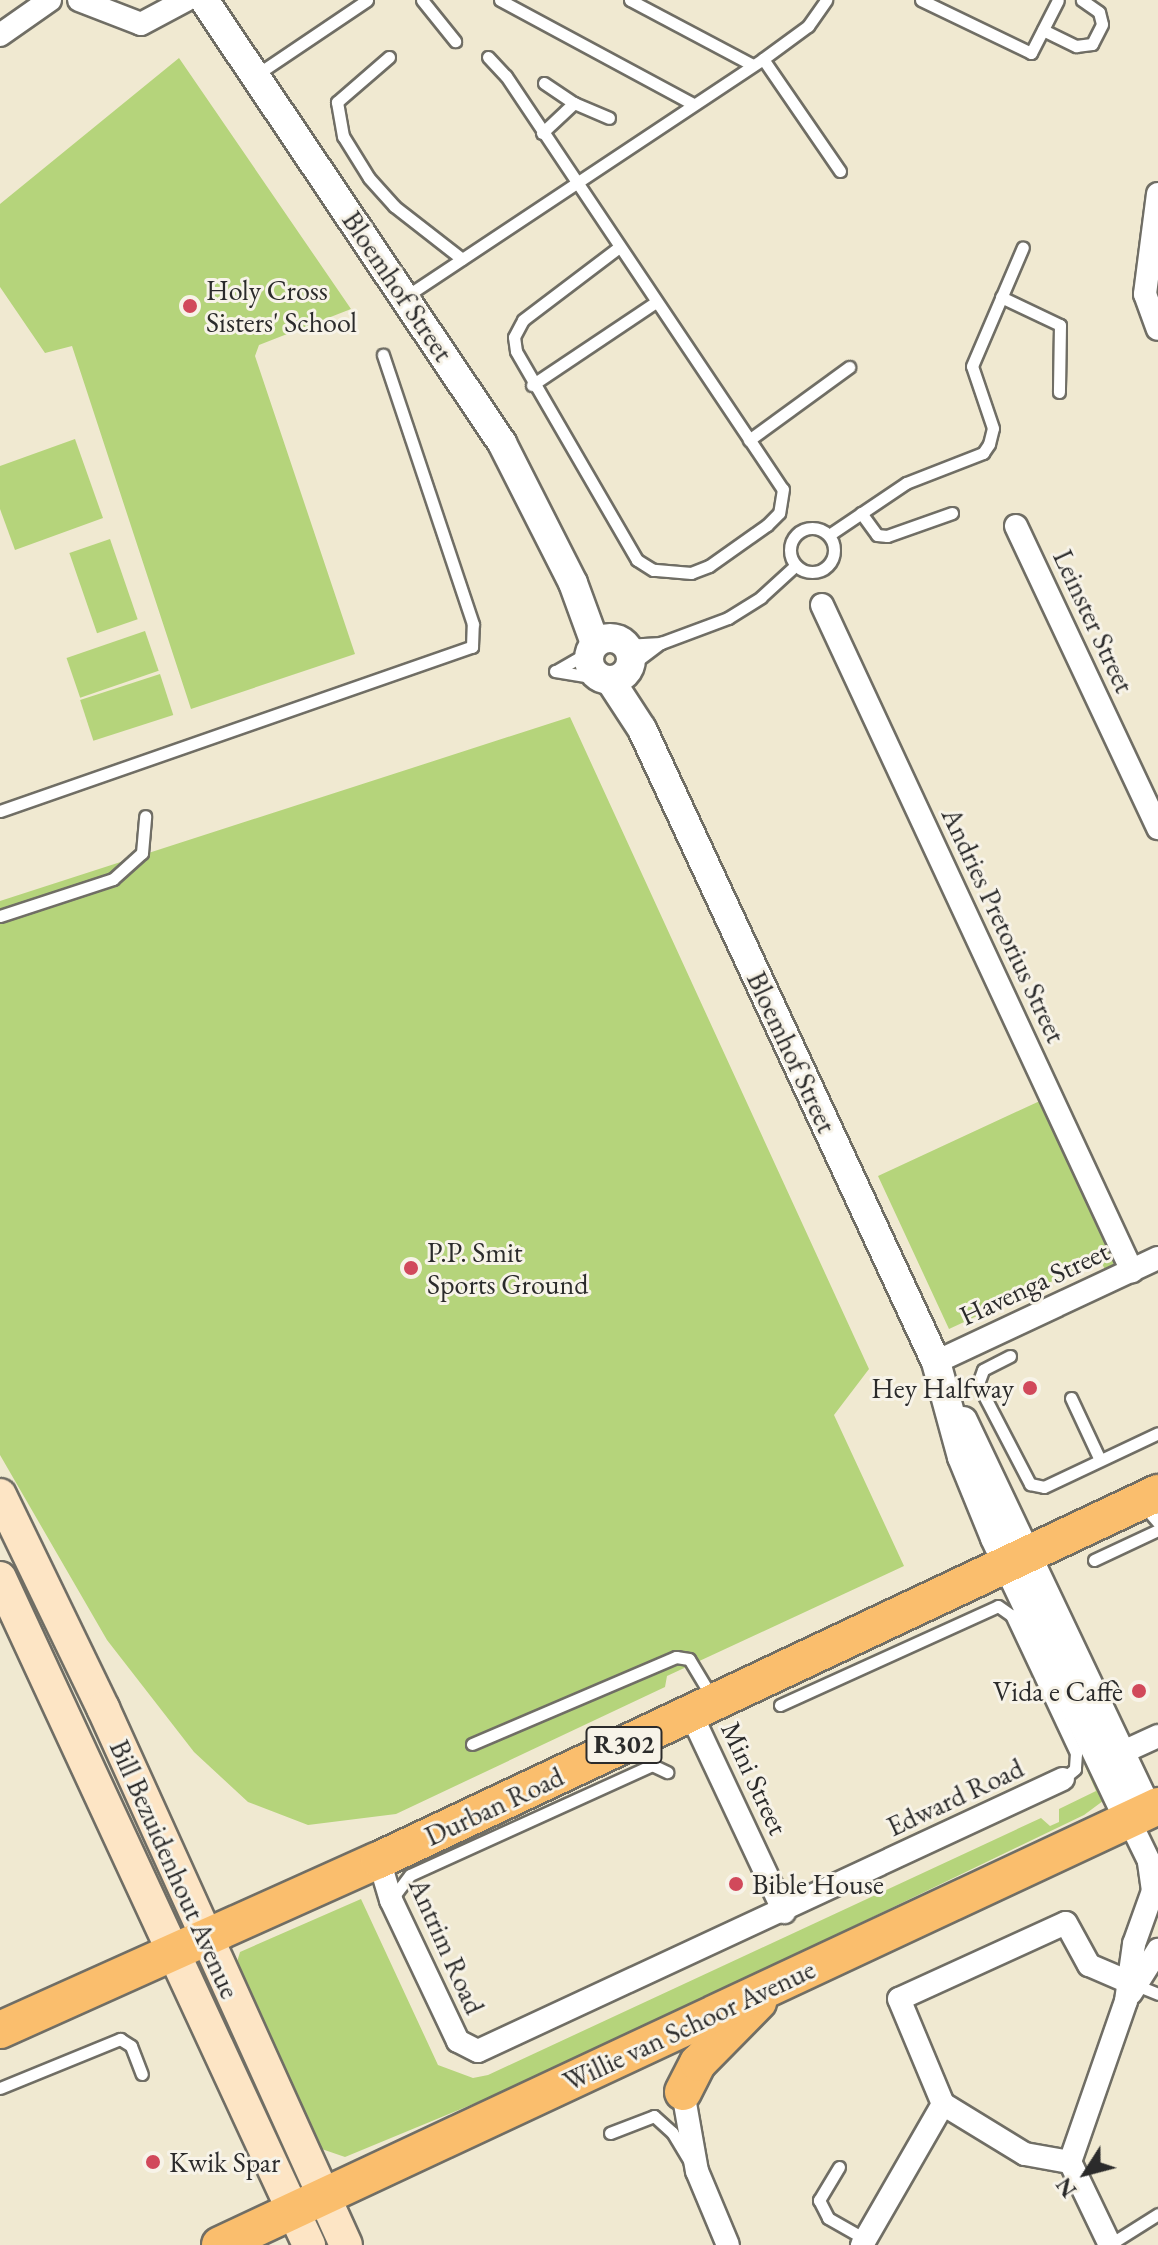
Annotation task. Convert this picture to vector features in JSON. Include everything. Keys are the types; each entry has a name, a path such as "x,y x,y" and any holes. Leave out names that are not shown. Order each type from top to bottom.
{"main road":[{"name":"Bill Bezuidenhout Avenue","path":"0,1495 206,1938 308,2204 309,2245"},
{"name":"Durban Road","path":"0,2030 379,1860 1018,1558 1153,1512"},
{"name":"Bill Bezuidenhout Avenue","path":"0,1578 173,1953 308,2204 346,2245"},
{"name":"Willie van Schoor Avenue","path":"220,2245 776,1983 1148,1817"},
{"path":"668,2104 698,2063 776,1983"}],"street":[{"path":"0,35 50,0"},
{"path":"79,0 141,24 186,0"},
{"name":"Bloemhof Street","path":"204,0 502,443 611,659 937,1369 962,1457 1018,1558 1111,1758 1148,1817"},
{"path":"1158,194 1145,294 1158,329"},
{"name":"Leinster Street","path":"1016,526 1158,828"},
{"name":"Andries Pretorius Street","path":"822,605 1132,1271"},
{"name":"Havenga Street","path":"937,1369 1158,1258"},
{"name":"Mini Street","path":"703,1708 784,1912"},
{"path":"1111,1758 1158,1736"},
{"name":"Edward Road","path":"470,2050 486,2049 1063,1779"},
{"path":"1109,2245 1070,2162 1130,1990 1134,1944 1153,1891 1148,1817"},
{"name":"Antrim Road","path":"379,1860 391,1900 458,2041 470,2050"},
{"path":"1070,2162 1025,2154 943,2104 899,1999 1066,1923 1089,1965 1130,1990"},
{"path":"1130,1990 1158,1950"},
{"path":"668,2104 728,2245"},
{"path":"863,2242 943,2104"}],"lane":[{"path":"256,75 367,0"},
{"path":"422,0 455,41"},
{"path":"500,0 693,104"},
{"path":"630,0 758,62 840,171"},
{"path":"404,297 758,62 808,26 826,0"},
{"path":"921,0 1031,53 1058,0"},
{"path":"1043,30 1076,46 1092,44 1102,24 1099,12 1082,0"},
{"path":"389,57 337,102 343,136 369,178 394,206 462,259"},
{"path":"488,57 542,133 783,489 779,513 709,566 674,575 653,570 624,543 532,385 516,351 517,329 546,300 619,247"},
{"path":"544,83 574,103 609,118"},
{"path":"542,133 574,103"},
{"path":"829,535 906,483 983,453 993,428 972,370 1023,247"},
{"path":"1001,297 1060,325 1059,392"},
{"path":"532,385 656,302"},
{"path":"0,811 472,647 473,624 383,355"},
{"path":"749,440 849,367"},
{"path":"861,513 877,535 887,536 952,513"},
{"path":"796,565 791,545 799,533 813,528 829,535"},
{"path":"796,565 816,572 828,565 834,553 829,535"},
{"path":"611,659 728,618 761,597 796,565"},
{"path":"611,659 661,643"},
{"path":"0,916 113,879 142,853 145,816"},
{"path":"1010,1356 983,1370 978,1384 1025,1481 1044,1487 1158,1433"},
{"path":"1071,1398 1100,1460"},
{"path":"1094,1560 1153,1512"},
{"name":"Edward Road","path":"780,1705 998,1606 1011,1615 1076,1753 1075,1769 1063,1779"},
{"path":"472,1744 676,1657 689,1659 703,1708"},
{"path":"391,1900 410,1875 652,1765 667,1772"},
{"path":"1130,1990 1158,1994"},
{"path":"0,2088 120,2039 131,2046 142,2074"},
{"path":"610,2133 668,2104"},
{"path":"668,2104 665,2123 697,2171"},
{"path":"839,2167 819,2200 828,2218 863,2242"},
{"path":"1109,2245 1158,2214"}],"green space":[{"path":"179,58 351,309 259,345 255,356 355,654 191,709 72,346 45,353 0,287 0,204"},
{"path":"75,439 103,518 15,550 0,509 0,466"},
{"path":"110,539 138,619 97,633 69,553"},
{"path":"145,631 159,671 80,698 67,658"},
{"path":"160,674 173,715 93,741 80,700"},
{"name":"P.P. Smit Sports Ground","path":"570,717 869,1369 834,1415 904,1566 667,1676 665,1687 396,1814 308,1825 248,1802 194,1752 107,1640 0,1455 0,901"},
{"path":"1042,1100 1114,1263 1106,1272 1100,1259 949,1329 878,1176"},
{"path":"1090,1764 1107,1798 1084,1815 558,2069 345,2157 313,2146 233,1975 240,1952 361,1899 438,2065 473,2078 488,2075 1041,1818 1050,1826 1059,1822 1059,1809 1096,1791 1085,1766"}],"place":[{"name":"Holy Cross Sisters' School","path":"190,306"},
{"name":"P.P. Smit Sports Ground","path":"411,1268"},
{"name":"Hey Halfway","path":"1030,1388"},
{"name":"Vida e Caffè","path":"1139,1691"},
{"name":"Bible House","path":"736,1884"},
{"name":"Kwik Spar","path":"153,2162"}]}
